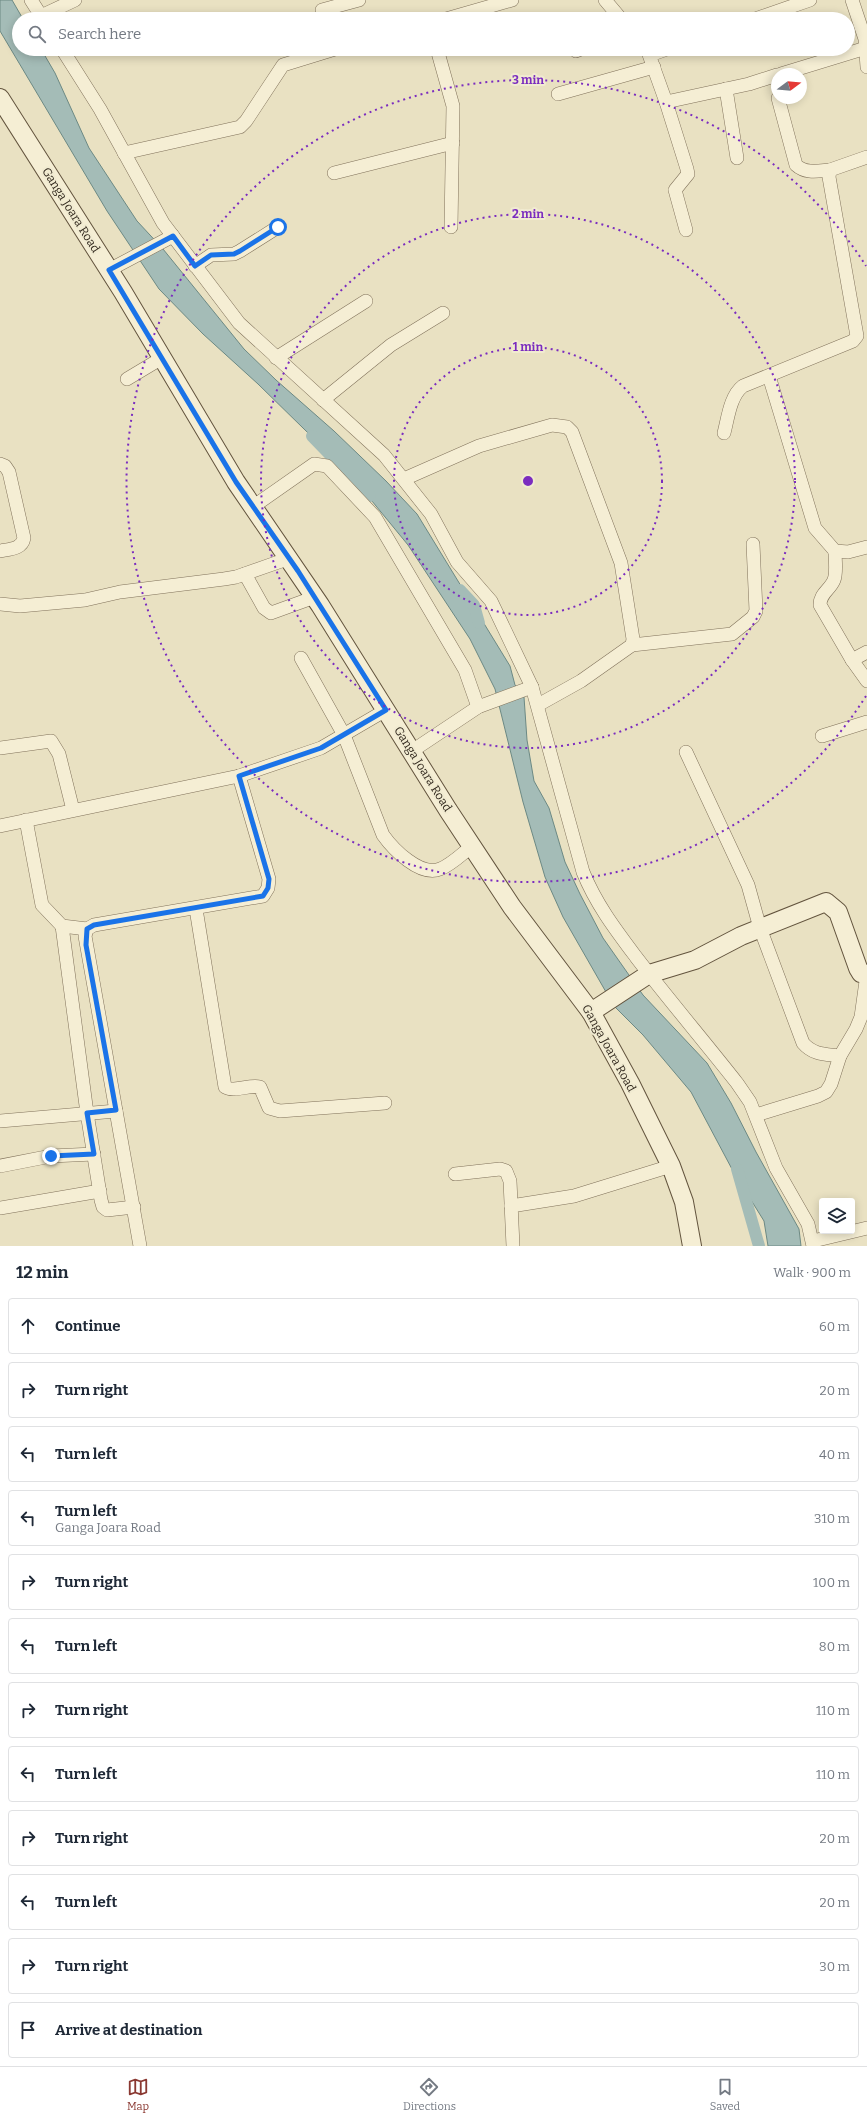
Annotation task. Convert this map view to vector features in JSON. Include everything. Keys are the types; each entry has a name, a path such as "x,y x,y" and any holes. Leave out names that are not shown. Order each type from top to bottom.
{"main road":[{"name":"Ganga Joara Road","path":"1,103 109,270 222,460 315,596 512,907 598,1007 630,1083 671,1166 684,1202 692,1246"},
{"path":"598,1007 645,976 695,960 760,928 826,902 838,912 858,968 861,973 867,974"}],"street":[{"path":"31,0 39,12"},
{"path":"52,12 75,0"},
{"path":"322,10 359,0"},
{"path":"470,12 512,0"},
{"path":"605,0 616,12"},
{"path":"775,12 810,0"},
{"path":"852,0 866,42 867,67"},
{"path":"855,46 866,42"},
{"path":"66,56 100,109 162,223 238,323 384,455 431,514 457,562 491,601 532,687 583,872 590,890 645,976 738,1083 756,1115 776,1168 808,1224 813,1244 867,1228"},
{"path":"124,153 240,127 283,65 311,56"},
{"path":"439,56 453,106 451,227"},
{"path":"796,68 828,56"},
{"path":"558,94 650,57 687,168 688,174 675,190 686,230"},
{"path":"666,102 726,89 771,77"},
{"path":"726,89 737,158"},
{"path":"779,104 796,165 801,170 830,170 867,157"},
{"path":"334,173 453,142"},
{"path":"724,433 737,391 743,386 853,341 862,335 829,177 830,170"},
{"path":"195,266 211,255 234,254 278,227"},
{"path":"109,270 173,236"},
{"path":"276,358 366,301"},
{"path":"323,400 388,347 443,312"},
{"path":"127,380 162,358"},
{"path":"769,376 815,528 835,551 835,578 824,593 820,605 852,660 867,681"},
{"path":"404,479 479,446 552,425 567,426 576,440 621,563 632,645"},
{"path":"0,464 5,466 9,472 24,538 23,543 19,547 0,551"},
{"path":"254,506 314,464 327,466 374,517 465,670 478,707"},
{"path":"538,705 582,681 632,645 722,637 738,630 753,617 756,611 753,544"},
{"path":"835,551 848,552 867,547"},
{"path":"0,604 20,606 85,600 120,592 224,579 245,574 290,558"},
{"path":"245,574 264,608 270,613 315,596"},
{"path":"852,660 867,652"},
{"path":"301,658 344,735 382,835 418,868 428,870 439,870 472,846"},
{"path":"412,751 478,707 512,693 532,687"},
{"path":"0,826 239,776 321,748 386,710"},
{"path":"822,736 867,722"},
{"path":"0,748 51,741 59,754 73,810"},
{"path":"686,752 744,876 760,928 802,1043 808,1050 815,1053 840,1056"},
{"path":"62,926 87,929 94,925 196,909 263,896 268,888 269,879 239,776"},
{"path":"26,820 42,905 62,926 87,1113 103,1207 107,1210 134,1207"},
{"path":"196,909 225,1087 229,1090 254,1086 260,1087 268,1108 280,1111 385,1103"},
{"path":"87,929 86,945 140,1246"},
{"path":"756,1115 818,1096 826,1092 831,1084 840,1056 861,1017 867,974"},
{"path":"0,1121 116,1110"},
{"path":"0,1166 51,1156 94,1154"},
{"path":"511,1206 574,1196 671,1166"},
{"path":"455,1174 500,1169 506,1171 510,1181 513,1246"},
{"path":"0,1208 100,1191"}],"water":[{"path":"0,0 12,0 19,12 12,12 12,51 0,31"},
{"path":"15,56 45,56 55,73 89,148 137,221 163,249 244,349 276,380 334,431 386,481 417,514 510,666 515,685 524,697 527,740 534,781 549,808 565,862 603,938 643,995 707,1063 731,1103 756,1152 799,1229 801,1246 768,1246 764,1221 733,1171 691,1092 643,1035 614,1006 563,917 545,877 523,802 495,689 470,639 408,545 349,473 258,384 203,334 159,289 107,211"}],"waterway":[{"path":"312,436 370,496"},
{"path":"460,590 474,605 479,623"},
{"path":"737,1169 759,1246"}],"route":[{"path":"51,1156 94,1154 87,1113 116,1110 86,945 85,936 87,929 94,925 148,917 263,896 268,888 269,879 239,776 321,748 334,742 386,710 298,571 264,520 236,482 109,270 173,236 195,266 211,255 234,254 278,227"}]}
